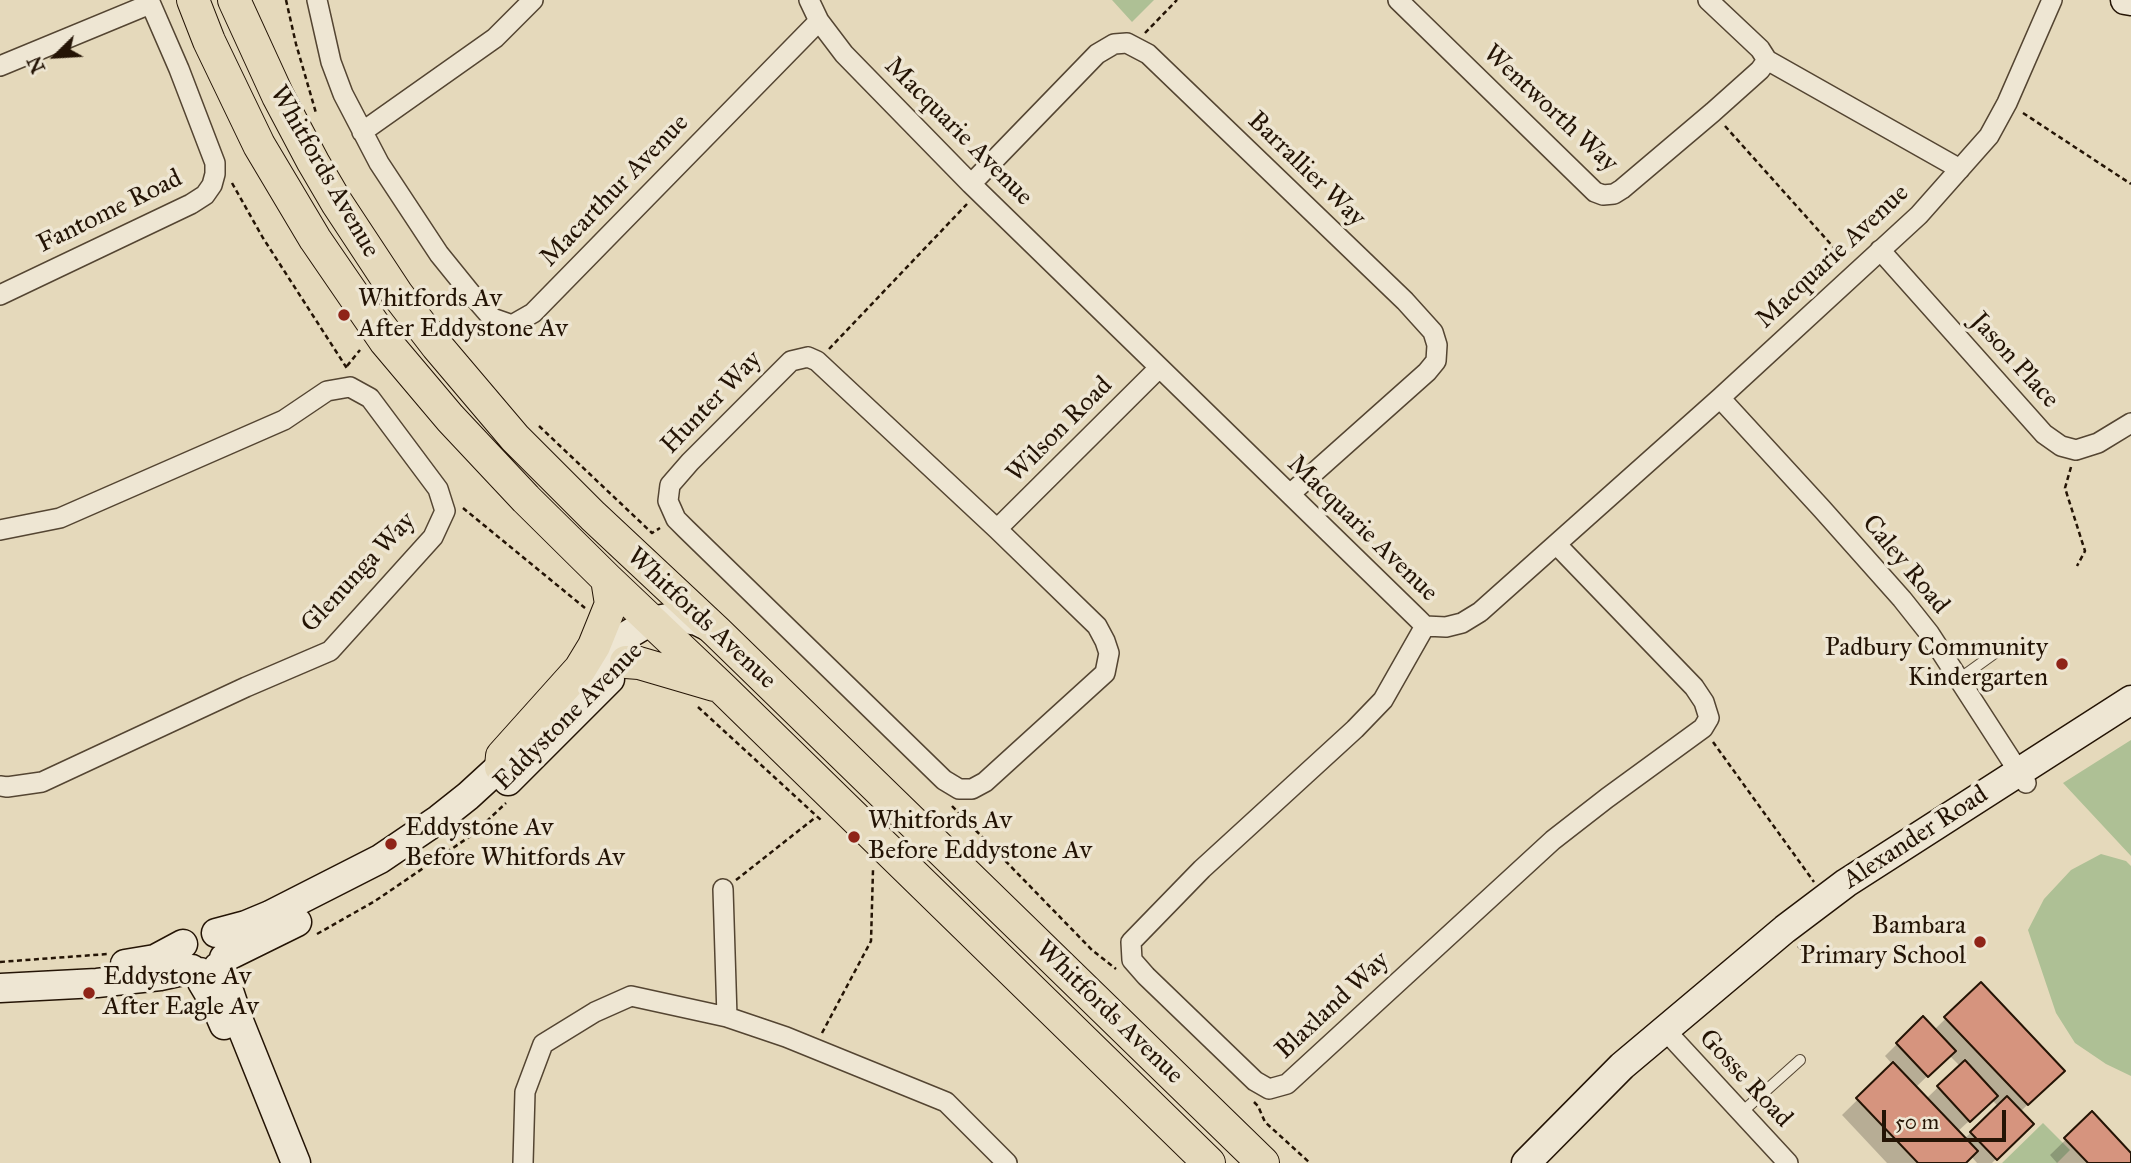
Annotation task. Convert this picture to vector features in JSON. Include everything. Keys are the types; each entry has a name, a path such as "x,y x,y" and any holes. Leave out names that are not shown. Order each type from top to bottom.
{"main road":[{"name":"Whitfords Avenue","path":"193,0 209,41 259,145 315,239 385,341 450,418 526,499 607,579 1209,1163"},
{"name":"Whitfords Avenue","path":"234,0 278,96 313,162 397,294 515,438 1263,1163"},
{"path":"2125,0 2131,2"},
{"path":"501,767 502,756 580,669 594,646 611,604 607,579"},
{"name":"Eddystone Avenue","path":"0,988 97,983 160,976 206,957 250,947 412,855 483,803 518,772 642,646 654,622 660,580"},
{"name":"Eddystone Avenue","path":"0,974 39,973 155,959 206,957 246,925 380,859 439,818 501,767 629,634 654,622 673,617 696,621 718,632"},
{"path":"626,663 639,663 722,688"},
{"name":"Alexander Road","path":"2023,777 2131,700"},
{"name":"Alexander Road","path":"1543,1163 1670,1035 1775,937 1846,883 2023,777 2131,717"},
{"path":"206,957 202,982 214,1002 281,1163"},
{"path":"206,957 224,976 239,1021 296,1163"},
{"name":"Alexander Road","path":"1526,1163 1622,1066 1670,1035"}],"street":[{"name":"Macarthur Avenue","path":"317,0 331,62 343,94 379,163 439,254 492,318 512,326 533,313 819,21"},
{"path":"362,132 495,38 533,0"},
{"name":"Macquarie Avenue","path":"809,0 819,21 844,54 975,188 1425,626 1462,623 1480,612 1558,545 1919,215 1989,136 2007,103 2052,0"},
{"name":"Wentworth Way","path":"1398,0 1595,192 1603,195 1614,194 1622,189 1713,113 1760,70 1767,60"},
{"path":"1707,0 1760,49 1767,60 1960,169"},
{"path":"0,66 149,2"},
{"name":"Fantome Road","path":"0,295 198,199 205,195 212,185 215,163 179,69 149,2"},
{"path":"975,188 1097,54 1114,44 1133,45"},
{"name":"Barrallier Way","path":"1133,45 1148,54 1433,332 1437,345 1436,361 1427,372 1290,494"},
{"name":"Jason Place","path":"1880,250 2044,433 2061,446 2076,450"},
{"name":"Hunter Way","path":"808,357 817,361 998,529 1097,626 1109,653 1105,673 985,782 972,789 958,789 944,780 697,541 676,519 668,500 670,485 782,369 791,361 808,357"},
{"name":"Wilson Road","path":"998,529 1159,368"},
{"path":"0,530 60,518 284,420 327,391 350,387 356,390"},
{"name":"Glenunga Way","path":"0,786 7,788 42,782 330,651 433,537 445,511 438,489 370,398 356,390"},
{"name":"Caley Road","path":"1720,398 1902,599 1929,633 2023,777"},
{"path":"2076,450 2098,443 2131,423"},
{"path":"1558,545 1694,687 1704,702 1709,718 1703,728"},
{"name":"Blaxland Way","path":"1425,626 1383,700 1202,869 1131,942 1132,960 1146,976 1255,1081 1269,1089 1287,1084 1553,840 1703,728"},
{"path":"723,889 727,1017"},
{"path":"523,1163 525,1092 543,1044 595,1012 631,996 727,1017 814,1048 946,1102 1007,1163"},
{"name":"Gosse Road","path":"1670,1035 1788,1163"}],"lane":[{"path":"1959,679 2002,648"},
{"path":"1740,1113 1800,1060"}],"path":[{"path":"286,0 317,118"},
{"path":"1133,45 1177,0"},
{"path":"2007,103 2131,184"},
{"path":"1713,113 1856,272"},
{"path":"215,163 228,177 288,279 347,366 356,390"},
{"path":"817,361 975,188"},
{"path":"539,426 652,533 663,526"},
{"path":"2076,450 2065,488 2085,551 2077,566"},
{"path":"443,503 466,509 588,611"},
{"path":"693,702 816,817 723,889"},
{"path":"1703,728 1818,887"},
{"path":"953,807 1092,950 1122,973"},
{"path":"814,1048 872,940 873,868"},
{"path":"0,962 108,954"},
{"path":"1248,1097 1258,1106 1265,1122 1310,1163"}],"green space":[{"path":"1112,0 1154,0 1132,22"},
{"path":"2131,740 2131,856 2063,783"},
{"path":"2101,854 2126,861 2131,866 2131,1076 2106,1064 2075,1043 2056,1013 2028,930 2044,899 2071,870"},
{"path":"2043,1123 2070,1150 2057,1163 2002,1163"}],"building":[{"path":"1981,982 2065,1071 2028,1105 1944,1017"},
{"path":"1923,1016 1956,1051 1928,1077 1896,1043"},
{"path":"1965,1060 1998,1096 1970,1122 1937,1086"},
{"path":"1893,1062 1978,1151 1966,1163 1918,1163 1856,1098"},
{"path":"2007,1096 2034,1124 1997,1160 1970,1132"},
{"path":"2092,1111 2131,1153 2131,1163 2088,1163 2064,1138"}],"place":[{"name":"Whitfords Av After Eddystone Av","path":"344,315"},
{"name":"Padbury Community Kindergarten","path":"2062,664"},
{"name":"Whitfords Av Before Eddystone Av","path":"854,837"},
{"name":"Eddystone Av Before Whitfords Av","path":"391,844"},
{"name":"Bambara Primary School","path":"1980,942"},
{"name":"Eddystone Av After Eagle Av","path":"89,993"}]}
